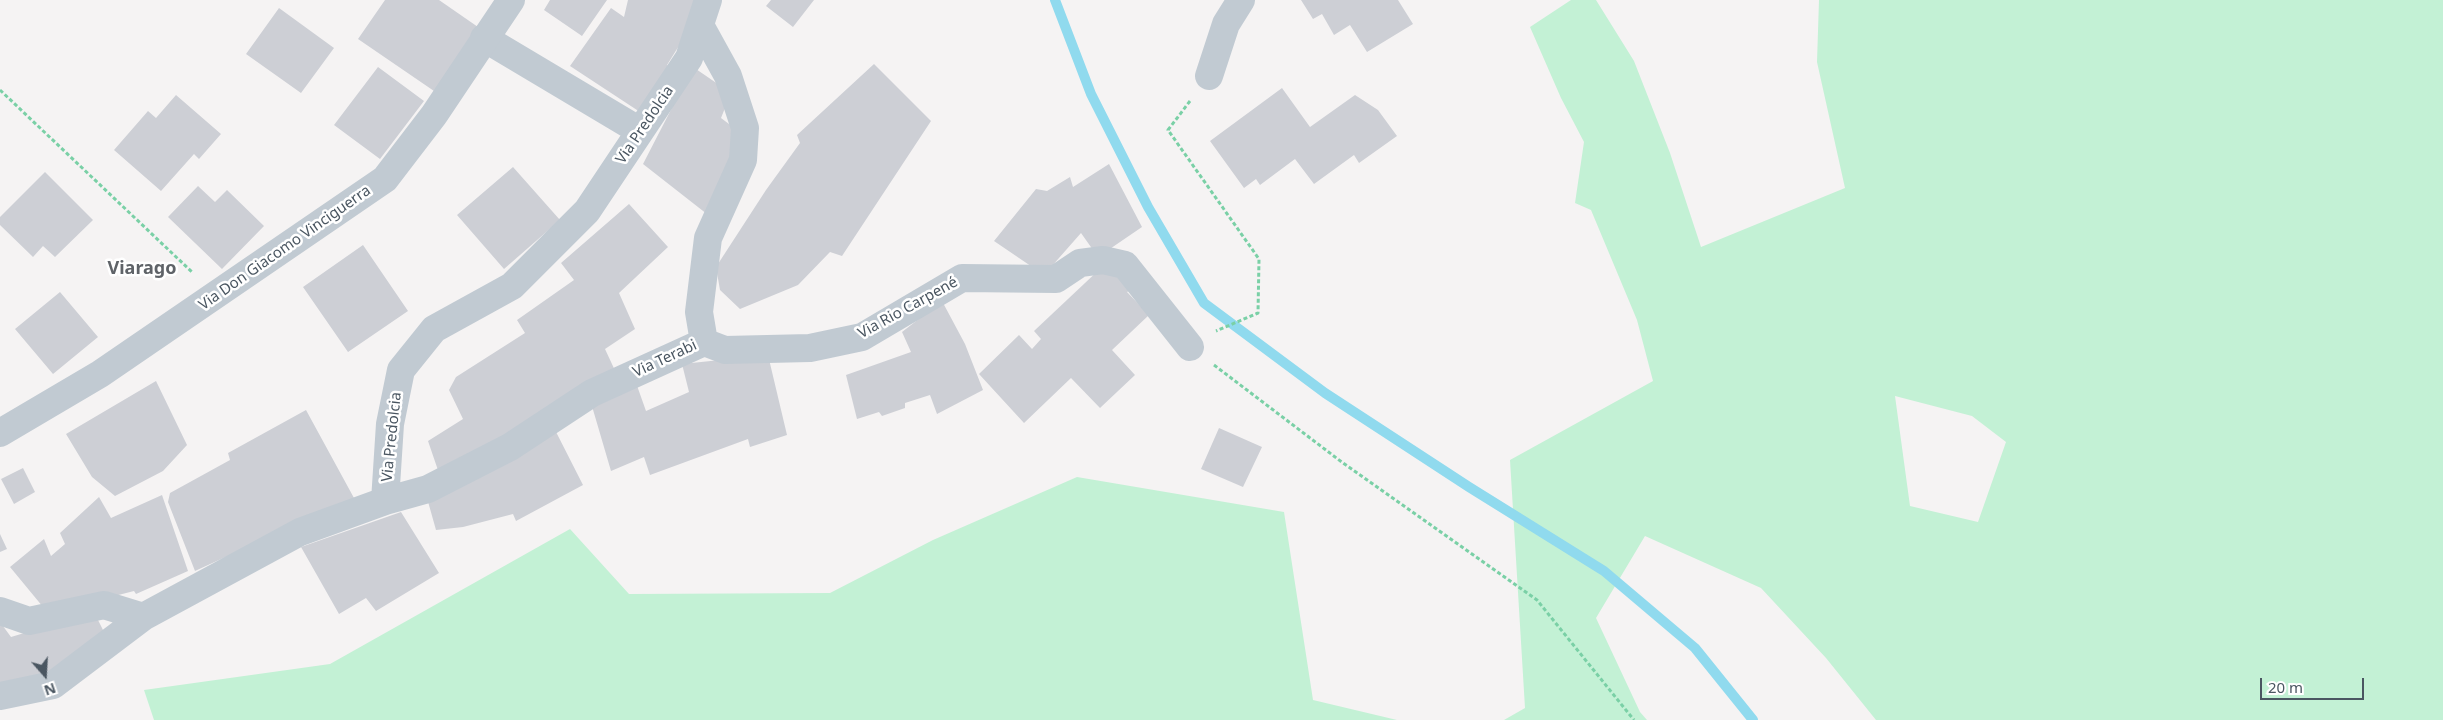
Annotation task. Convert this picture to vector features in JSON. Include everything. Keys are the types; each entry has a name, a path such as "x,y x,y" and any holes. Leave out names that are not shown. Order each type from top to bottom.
{"street":[{"name":"Via Don Giacomo Vinciguerra","path":"0,433 100,374 385,179 434,115 511,0"},
{"name":"Via Predolcia","path":"0,696 53,685 142,617 300,532 385,501 390,424 401,370 434,328 512,286 587,212 689,58 708,0"},
{"path":"1209,76 1226,24 1241,0"},
{"name":"Via Terabi","path":"385,501 435,485 510,447 592,393 704,342 699,312 708,238 743,160 745,128 728,76 700,27"},
{"path":"484,38 640,132"},
{"name":"Via Rio Carpené","path":"704,342 725,350 810,348 862,338 962,278 1056,279 1080,264 1103,260 1125,265 1200,340"},
{"path":"0,611 29,621 104,605 142,617"}],"path":[{"path":"1209,76 1168,130 1260,259 1258,313 1200,340 1343,462 1537,600 1634,720"},
{"path":"0,90 216,296"}],"green space":[{"path":"1571,0 1596,0 1634,61 1670,153 1701,247 1845,188 1817,62 1819,0 2443,0 2443,720 1876,720 1826,658 1761,588 1645,536 1596,618 1640,712 1647,720 1504,720 1525,708 1510,460 1653,381 1637,320 1591,210 1575,203 1584,142 1561,98 1530,27","holes":["1895,396 1972,416 2006,442 1978,522 1910,506"]},
{"path":"1077,477 1284,512 1313,700 1397,720 154,720 144,690 330,664 570,529 629,594 830,593 933,540"}],"building":[{"path":"385,0 439,0 478,27 434,91 358,39"},
{"path":"550,0 607,0 582,36 544,10"},
{"path":"628,0 699,0 690,28 667,65 673,70 640,112 570,66 611,8 624,17"},
{"path":"771,0 814,0 793,27 766,6"},
{"path":"1301,0 1398,0 1413,24 1367,52 1350,25 1334,35 1322,14 1313,19"},
{"path":"279,8 334,48 301,93 246,54"},
{"path":"874,64 931,121 842,256 830,252 798,285 740,309 720,290 716,267 766,190 800,143 797,135"},
{"path":"378,67 424,101 380,159 334,125"},
{"path":"693,67 731,93 721,118 741,133 712,218 643,164"},
{"path":"1282,88 1310,127 1355,95 1378,110 1397,136 1359,163 1354,155 1314,184 1295,159 1260,185 1256,179 1244,188 1210,141"},
{"path":"176,95 221,134 199,159 194,154 161,191 114,150 148,111 156,118"},
{"path":"1109,164 1142,227 1098,257 1081,233 1044,275 994,241 1036,189 1047,191 1070,177 1073,187"},
{"path":"513,167 560,220 504,269 457,215"},
{"path":"45,172 93,220 55,257 43,246 33,257 0,225 0,217"},
{"path":"198,186 215,202 227,190 264,226 222,269 168,217"},
{"path":"629,204 668,247 619,293 635,329 605,349 618,377 441,479 428,441 463,419 449,390 456,377 525,333 517,320 574,280 561,263"},
{"path":"363,245 408,311 348,352 303,287"},
{"path":"1102,267 1111,268 1131,290 1127,292 1149,315 1112,350 1135,375 1100,408 1071,378 1024,423 979,374 1019,335 1032,349 1041,339 1034,331"},
{"path":"60,292 98,337 53,374 15,329"},
{"path":"942,301 965,344 983,390 937,414 930,395 905,403 905,408 882,416 879,412 857,419 846,375 911,352 902,332"},
{"path":"768,355 787,435 750,447 748,439 650,475 644,457 611,471 589,396 635,380 646,411 689,392 682,364"},
{"path":"156,381 187,445 163,471 115,496 92,477 66,434"},
{"path":"306,410 354,498 195,571 168,502 170,493 230,460 228,453"},
{"path":"553,426 583,485 516,521 513,514 463,527 436,530 427,498"},
{"path":"1219,428 1262,447 1243,487 1201,469"},
{"path":"23,468 35,492 14,504 1,479"},
{"path":"162,495 188,571 136,594 134,591 48,613 10,567 44,539 51,556 65,544 60,533 99,497 111,518"},
{"path":"401,512 439,573 376,611 366,598 339,614 301,547"},
{"path":"0,534 7,549 0,552"},
{"path":"94,612 105,634 63,670 0,688 0,622 11,637"}],"waterway":[{"path":"1055,0 1091,94 1148,207 1204,303 1325,393 1469,487 1604,571 1695,648 1753,720"}],"district":[{"name":"Viarago","path":"142,269"}]}
